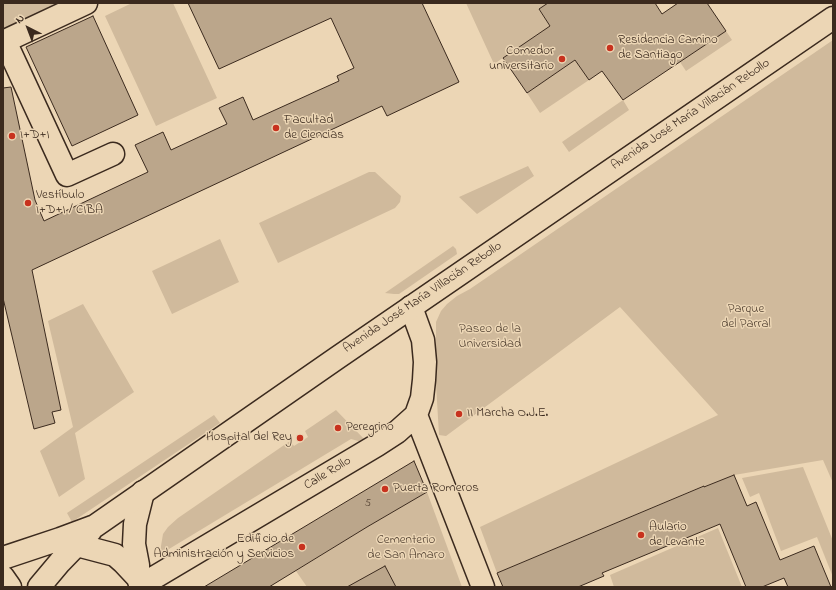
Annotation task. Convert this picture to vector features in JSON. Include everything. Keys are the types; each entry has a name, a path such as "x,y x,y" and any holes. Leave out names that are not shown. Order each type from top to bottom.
{"main road":[{"path":"86,3 4,41 67,175 113,154"},
{"name":"Avenida José María Villacián Rebollo","path":"3,558 95,526 411,307 833,18"},
{"path":"411,307 423,340 425,362 422,398 416,415 482,587"},
{"name":"Calle Rollo","path":"140,584 377,445 397,432 416,415"},
{"path":"140,584 134,544 134,524 143,492"},
{"path":"39,587 60,562 95,526"},
{"path":"76,545 115,555 124,562 140,584"},
{"path":"3,577 10,587"}],"green space":[{"path":"3,3 63,3 3,32"},
{"path":"132,3 173,3 217,98 156,126 105,16"},
{"path":"466,3 548,3 539,10 550,26 494,64"},
{"path":"726,31 732,40 686,71 680,62"},
{"path":"833,40 833,483 823,460 734,475 704,487 703,486 497,573 480,527 718,415 620,307 446,436 439,435 436,384 436,322 441,311 457,296 470,289"},
{"path":"575,60 589,80 540,113 527,93"},
{"path":"623,100 629,110 569,152 562,142"},
{"path":"528,166 534,176 477,214 459,197"},
{"path":"369,172 375,172 401,196 400,202 395,208 278,263 259,223"},
{"path":"220,239 239,282 172,314 152,271"},
{"path":"453,246 456,249 457,254 399,294 385,293"},
{"path":"83,304 134,392 75,433 85,479 59,497 40,451 73,427 48,321"},
{"path":"336,410 365,440 362,442 351,439 169,549 168,559 164,562 161,556 163,534 178,518 290,441 294,446 308,437 305,431"},
{"path":"214,415 220,423 72,522 67,513"},
{"path":"803,467 833,541 833,577 817,537 781,551 759,493 750,497 742,478"},
{"name":"Cementerio de San Amaro","path":"427,492 462,587 307,587 296,571"},
{"path":"718,528 742,587 614,587 610,575"}],"building":[{"name":"Facultad de Ciencias","path":"188,3 422,3 459,82 387,116 382,106 32,270 61,410 52,412 55,423 34,429 3,298 3,88 11,87 35,200 44,221 148,172 135,145 163,132 171,150 227,124 219,108 243,97 253,120 339,81 337,76 354,68 331,18 219,69"},
{"name":"Residencia Camino de Santiago","path":"548,3 655,3 662,14 678,3 707,3 726,31 623,100 602,71 589,80 575,60 527,93 503,58 550,26 539,9"},
{"path":"93,16 138,115 72,146 26,47"},
{"name":"Edificio de Administración y Servicios","path":"414,461 427,492 269,587 204,587"},
{"name":"Aulario de Levante","path":"734,475 747,506 756,502 780,560 814,546 831,587 788,587 784,578 762,587 746,587 720,524 602,573 604,576 578,587 503,587 497,573 704,486"},
{"path":"385,566 396,587 347,587"}],"place":[{"name":"Residencia Camino de Santiago","path":"610,48"},
{"name":"Comedor universitario","path":"562,59"},
{"name":"Facultad de Ciencias","path":"276,128"},
{"name":"I+D+I","path":"12,136"},
{"name":"Vestíbulo I+D+I / CIBA","path":"28,203"},
{"name":"II Marcha O.J.E.","path":"459,414"},
{"name":"Peregrino","path":"338,428"},
{"name":"Hospital del Rey","path":"300,438"},
{"name":"Puerta Romeros","path":"385,489"},
{"name":"Aulario de Levante","path":"641,535"},
{"name":"Edificio de Administración y Servicios","path":"302,547"}],"park label":[{"name":"Parque del Parral","path":"746,318"},
{"name":"Paseo de la Universidad","path":"490,338"}]}
